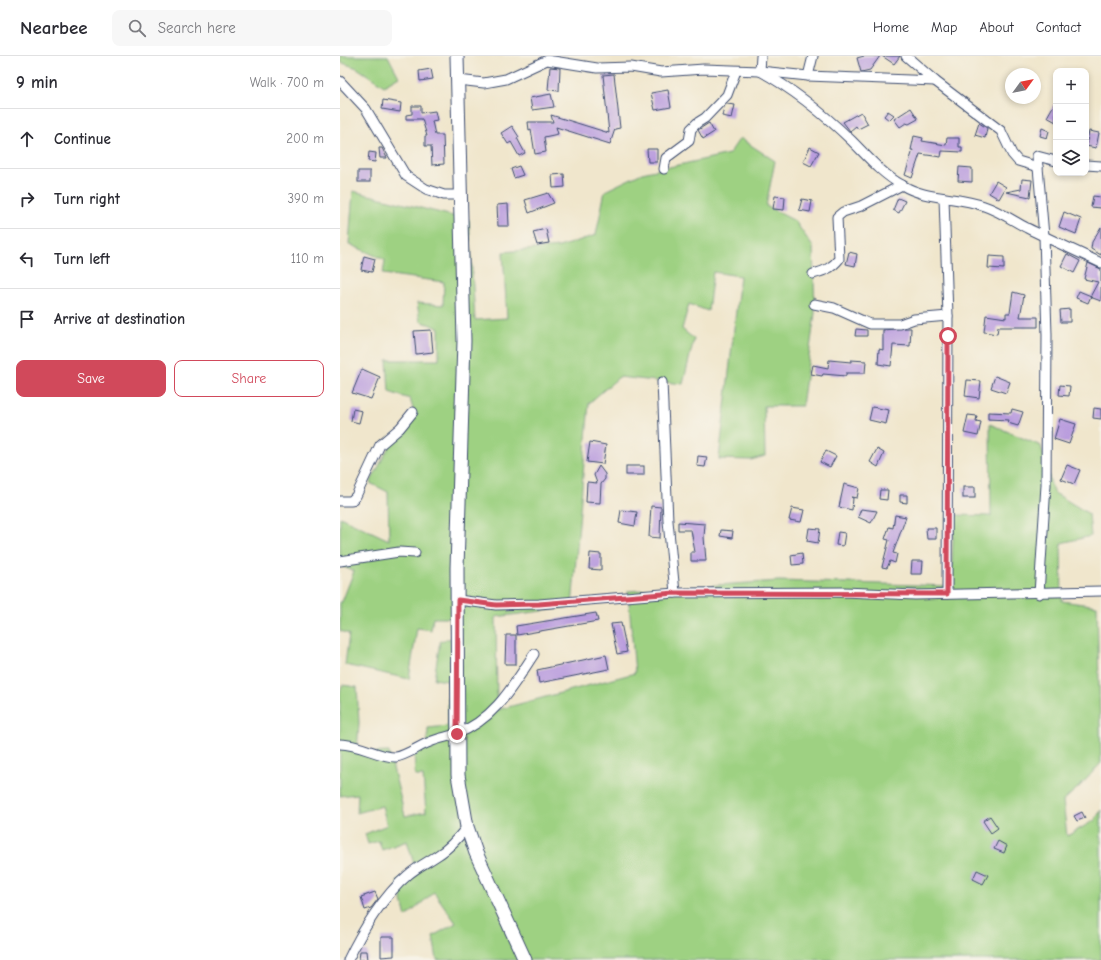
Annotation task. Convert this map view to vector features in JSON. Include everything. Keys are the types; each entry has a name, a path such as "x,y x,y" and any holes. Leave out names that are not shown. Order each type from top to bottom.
{"main road":[{"path":"457,56 464,347 458,600 458,775 467,827 476,852 525,960"}],"street":[{"path":"760,71 761,56"},
{"path":"808,76 813,56"},
{"path":"906,56 935,81 1001,132 1012,154 1018,161 1038,167"},
{"path":"458,80 484,83 506,79 547,60 597,68 631,67 661,72 704,69 760,71 808,76 935,81"},
{"path":"664,168 666,158 689,141 691,129 705,118 727,95 736,71"},
{"path":"760,71 775,79 809,105 902,185 944,198 982,205 1000,212 1044,236 1101,263"},
{"path":"340,81 370,115 406,176 426,189 444,196 461,195"},
{"path":"1039,594 1046,484 1047,335 1044,236 1037,156 1053,159"},
{"path":"1089,165 1101,166"},
{"path":"813,274 831,268 839,259 837,217 843,212 860,206 902,185"},
{"path":"944,198 948,316 947,594"},
{"path":"814,304 834,308 870,324 900,324 914,319 948,316"},
{"path":"662,382 668,521 675,593"},
{"path":"340,501 351,501 356,496 380,445 400,428 413,412"},
{"path":"340,560 398,552 415,553"},
{"path":"458,600 496,605 539,604 675,593 1039,594 1101,591"},
{"path":"340,744 352,744 389,756 398,757 431,741 457,734 476,724 497,708 534,654"},
{"path":"348,960 377,912 393,890 419,866 439,855 467,827"}],"green space":[{"path":"340,56 388,56 399,77 384,86 357,68 340,62"},
{"path":"740,138 775,161 766,206 795,221 813,247 815,313 802,406 764,406 765,456 751,460 719,459 740,276 713,272 708,311 689,304 682,329 694,339 683,384 619,377 589,403 572,607 496,617 497,710 635,673 628,591 779,581 951,586 954,515 991,516 990,424 1041,446 1053,492 1089,514 1091,536 1061,543 1062,601 1097,606 1101,763 1081,785 1063,801 1067,836 1095,820 1101,810 1101,960 437,960 433,936 456,923 434,892 406,917 397,881 416,871 407,841 382,850 379,841 368,844 365,834 387,825 382,806 357,813 358,794 340,796 340,693 342,685 357,687 359,723 357,753 389,752 405,816 426,812 423,776 415,776 414,747 427,748 428,728 448,726 448,681 434,679 440,641 452,638 449,618 433,618 431,630 417,628 409,679 345,665 349,634 340,631 340,602 342,602 354,571 340,566 340,517 389,540 388,492 370,483 392,441 415,415 410,399 389,392 387,360 439,360 439,328 420,321 417,303 443,305 444,282 383,274 385,260 349,244 353,191 469,220 475,320 507,318 503,252 559,247 596,235 605,191 642,173 729,154"}],"building":[{"path":"864,56 880,56 870,70 861,72 857,58"},
{"path":"882,56 900,56 894,64"},
{"path":"550,67 560,68 559,91 548,90"},
{"path":"431,69 433,79 420,81 419,71"},
{"path":"614,74 620,128 615,129 610,144 556,127 558,134 544,137 546,152 535,154 531,129 529,130 528,122 553,122 551,115 609,133 603,75"},
{"path":"668,90 671,107 655,110 651,93"},
{"path":"551,94 554,107 532,110 530,98"},
{"path":"383,100 401,103 400,112 382,109"},
{"path":"727,104 735,105 732,118 722,116 724,107"},
{"path":"412,106 421,106 421,113 435,111 437,120 432,121 435,135 443,135 444,164 432,165 431,146 425,146 425,136 427,136 422,119 406,119 406,115 412,114"},
{"path":"1053,106 1053,120 1047,117"},
{"path":"911,108 918,119 909,124 906,123 900,127 894,119"},
{"path":"888,111 894,115 889,120 884,116"},
{"path":"861,112 868,124 858,129 856,126 850,131 843,122"},
{"path":"709,123 714,132 703,139 698,130"},
{"path":"979,123 987,128 985,138 975,135"},
{"path":"512,126 519,137 517,138 525,153 519,156 511,142 508,144 501,133"},
{"path":"1042,128 1049,131 1047,138 1040,136"},
{"path":"1089,131 1099,133 1096,148 1089,147"},
{"path":"914,136 923,138 922,141 946,145 947,138 959,138 959,147 962,147 962,152 942,151 941,157 920,154 912,178 905,175 913,150 911,150"},
{"path":"810,147 819,152 811,166 803,162"},
{"path":"379,148 382,148 387,158 380,158"},
{"path":"647,149 657,149 657,162 648,162"},
{"path":"369,152 376,153 375,162 368,161"},
{"path":"519,166 523,175 514,178 511,169"},
{"path":"959,167 972,168 972,182 958,181"},
{"path":"358,171 370,171 370,182 358,182"},
{"path":"564,174 565,187 553,188 552,175"},
{"path":"1022,179 1032,180 1030,197 1006,192 1021,189"},
{"path":"996,181 1006,187 999,199 989,193"},
{"path":"548,193 554,203 529,213 525,200"},
{"path":"775,196 785,197 784,210 773,209"},
{"path":"1093,196 1101,197 1101,208 1091,207"},
{"path":"898,198 905,201 899,213 893,210"},
{"path":"802,199 812,201 810,212 799,210"},
{"path":"508,204 509,226 498,226 497,205"},
{"path":"1064,212 1081,219 1076,234 1059,227"},
{"path":"1101,227 1101,255 1091,249 1092,242"},
{"path":"546,229 549,243 537,245 533,232"},
{"path":"849,252 857,254 855,266 846,264"},
{"path":"1067,254 1080,261 1074,273 1061,266"},
{"path":"364,256 375,259 372,272 361,270"},
{"path":"989,256 1004,257 1004,269 988,268"},
{"path":"1088,263 1101,269 1101,301 1090,297 1098,282 1084,279"},
{"path":"1079,291 1091,296 1088,303 1076,298"},
{"path":"1013,292 1024,295 1020,317 1038,317 1038,327 998,327 997,334 984,332 986,315 1006,318 1006,313 1010,313"},
{"path":"1070,309 1070,322 1061,322 1060,310"},
{"path":"911,328 910,346 893,345 891,366 878,364 879,349 883,350 883,330"},
{"path":"856,329 867,330 867,336 855,336"},
{"path":"431,330 433,352 416,354 414,331"},
{"path":"829,360 851,362 851,360 866,361 865,373 846,373 846,376 823,374 822,376 811,374 813,365 828,368"},
{"path":"362,369 380,377 371,399 352,393"},
{"path":"995,376 1010,382 1006,393 991,388"},
{"path":"967,380 981,381 979,398 965,396"},
{"path":"1060,385 1070,386 1069,396 1059,395"},
{"path":"872,407 889,410 886,424 869,420"},
{"path":"1094,408 1101,409 1101,419 1093,418"},
{"path":"353,409 362,411 359,423 351,421"},
{"path":"1012,409 1023,412 1018,426 1008,423 1009,420 988,419 988,412 1011,413"},
{"path":"968,415 977,416 976,421 981,422 978,436 964,433"},
{"path":"1060,419 1076,424 1069,444 1054,439"},
{"path":"590,442 606,445 603,464 587,462"},
{"path":"877,449 884,453 878,467 870,462"},
{"path":"826,451 836,456 830,467 820,462"},
{"path":"698,456 707,457 705,467 697,466"},
{"path":"1067,465 1080,470 1074,484 1061,479"},
{"path":"599,466 605,474 605,479 601,484 600,503 586,502 587,482 597,483 594,475"},
{"path":"626,466 644,466 644,475 626,475"},
{"path":"844,484 859,488 857,498 851,497 853,498 852,510 839,507"},
{"path":"963,487 975,487 975,498 963,498"},
{"path":"880,490 888,490 887,500 879,499"},
{"path":"900,495 907,495 907,503 900,502"},
{"path":"651,506 661,507 660,538 649,537"},
{"path":"792,508 804,510 801,522 789,520"},
{"path":"861,509 877,511 871,523 858,517"},
{"path":"621,510 637,512 635,526 619,523"},
{"path":"895,515 906,517 893,553 897,554 895,563 890,561 887,568 882,567 889,540 885,539 889,527 893,528"},
{"path":"678,522 705,524 704,537 706,561 691,561 691,552 695,552 691,530 678,530"},
{"path":"809,528 820,529 818,543 807,541"},
{"path":"926,528 936,528 936,539 927,539"},
{"path":"721,530 733,531 732,538 720,536"},
{"path":"838,532 845,533 843,546 836,545"},
{"path":"590,553 601,554 601,570 589,569"},
{"path":"802,553 803,564 792,565 791,555"},
{"path":"912,561 923,561 922,574 911,574"},
{"path":"596,613 598,621 517,635 516,626"},
{"path":"621,623 627,652 617,654 611,624"},
{"path":"506,635 516,635 516,664 505,664"},
{"path":"606,655 609,669 539,683 537,670"},
{"path":"1082,812 1085,818 1077,821 1074,816"},
{"path":"990,816 998,828 991,833 983,821"},
{"path":"998,841 1007,846 1004,853 994,849"},
{"path":"977,870 988,875 983,884 973,879"},
{"path":"375,892 378,899 371,908 365,910 361,897"},
{"path":"381,937 394,937 394,956 381,957"},
{"path":"360,951 367,951 368,960 359,960"}],"route":[{"path":"457,734 458,600 496,605 539,604 675,593 844,592 915,595 947,594 946,500 948,336"}]}
